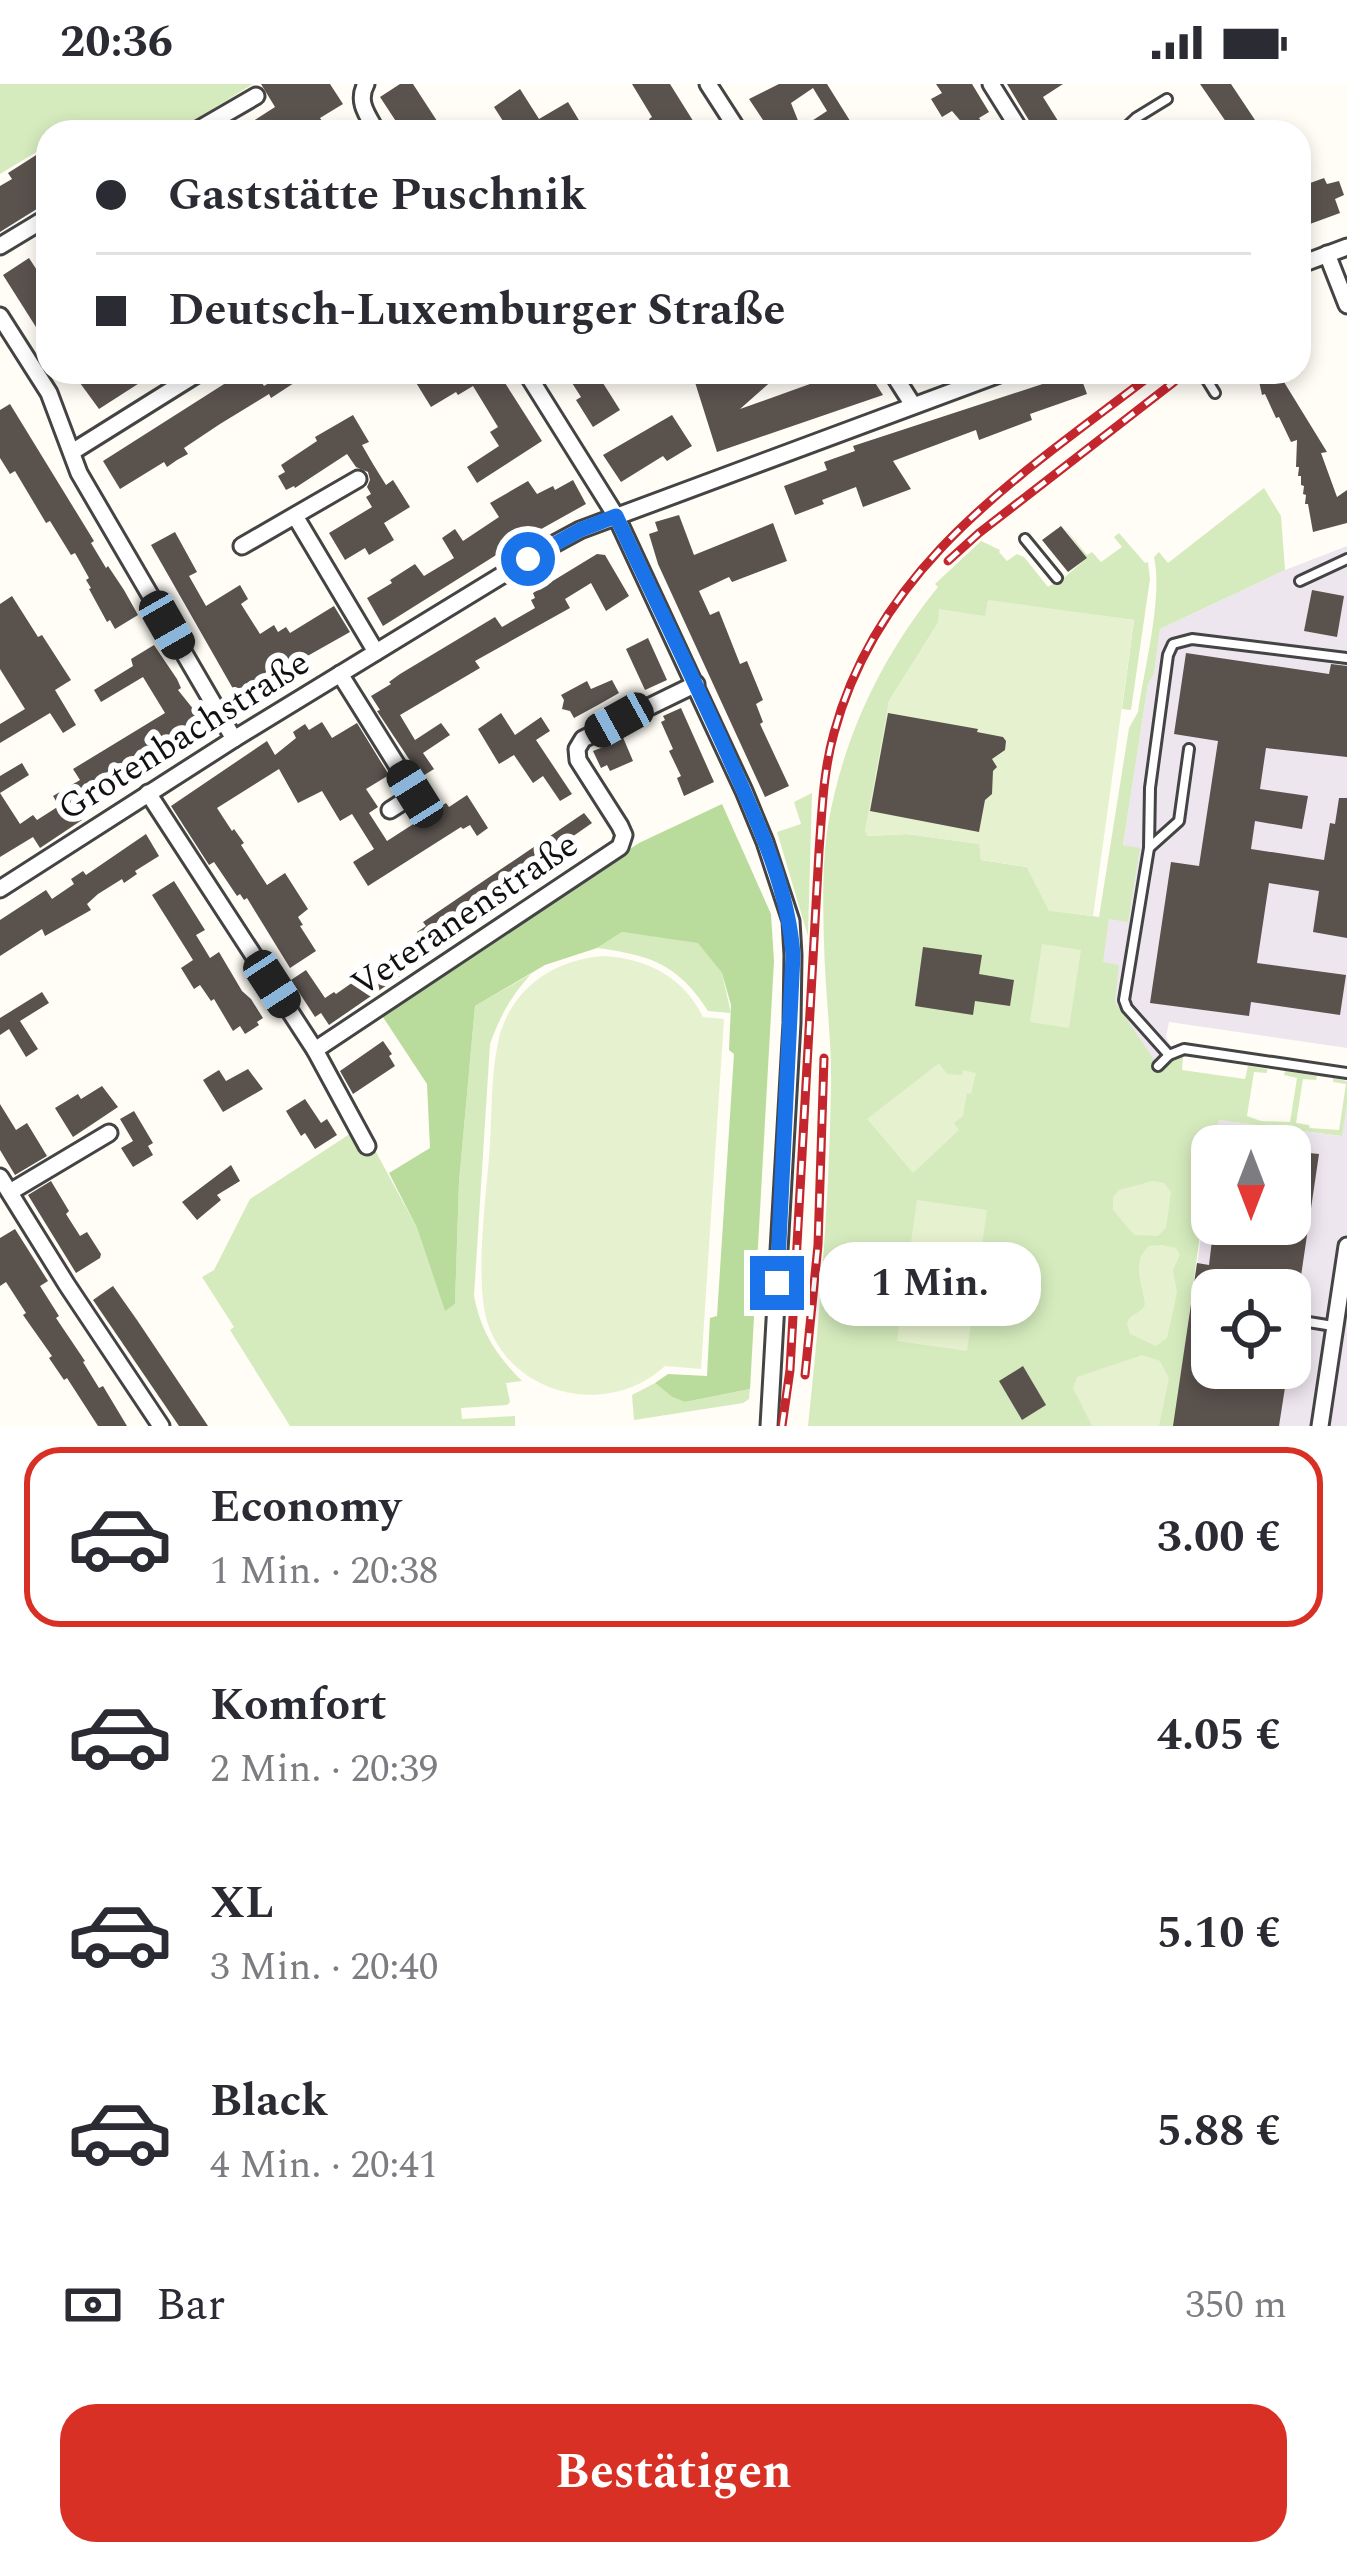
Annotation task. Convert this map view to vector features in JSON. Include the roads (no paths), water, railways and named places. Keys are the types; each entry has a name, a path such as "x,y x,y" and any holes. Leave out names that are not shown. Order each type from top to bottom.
{"street":[{"path":"708,84 731,120"},
{"path":"991,84 1014,120"},
{"path":"364,90 362,105 370,120"},
{"path":"215,120 256,96"},
{"path":"0,246 36,224"},
{"path":"1311,260 1347,247"},
{"path":"1327,254 1347,304"},
{"path":"1,320 36,373"},
{"path":"43,384 79,473 234,739"},
{"path":"72,452 181,384"},
{"path":"534,384 616,516 765,842 791,921 791,1023 769,1426"},
{"path":"900,384 913,405"},
{"name":"Grotenbachstraße","path":"0,889 234,739 580,530 972,384"},
{"path":"242,546 358,479"},
{"path":"295,516 376,652"},
{"name":"Grotenbachstraße","path":"340,674 415,794 390,810"},
{"name":"Veteranenstraße","path":"315,1050 620,847 624,835 578,760 577,749 601,729 696,684"},
{"path":"148,793 315,1050 367,1146"},
{"path":"10,1192 109,1133"},
{"path":"0,1177 161,1426"},
{"path":"1320,1426 1347,1246"}],"lane":[{"path":"1134,120 1167,99"},
{"path":"1209,384 1215,393"},
{"path":"1025,539 1057,578"},
{"path":"1300,581 1347,559"},
{"path":"1169,1054 1124,1000 1149,848 1150,788 1168,655 1173,644 1192,639 1347,658"},
{"path":"1149,848 1179,821 1189,749"},
{"path":"1158,1066 1169,1054 1184,1049 1347,1073"},
{"path":"1311,1322 1335,1326"}],"railway":[{"path":"782,1426 790,1370 822,807 834,733 856,673 885,619 921,571 1008,486 1139,384"},
{"path":"948,561 1171,384"},
{"path":"805,1375 818,1245 824,1058"}]}
